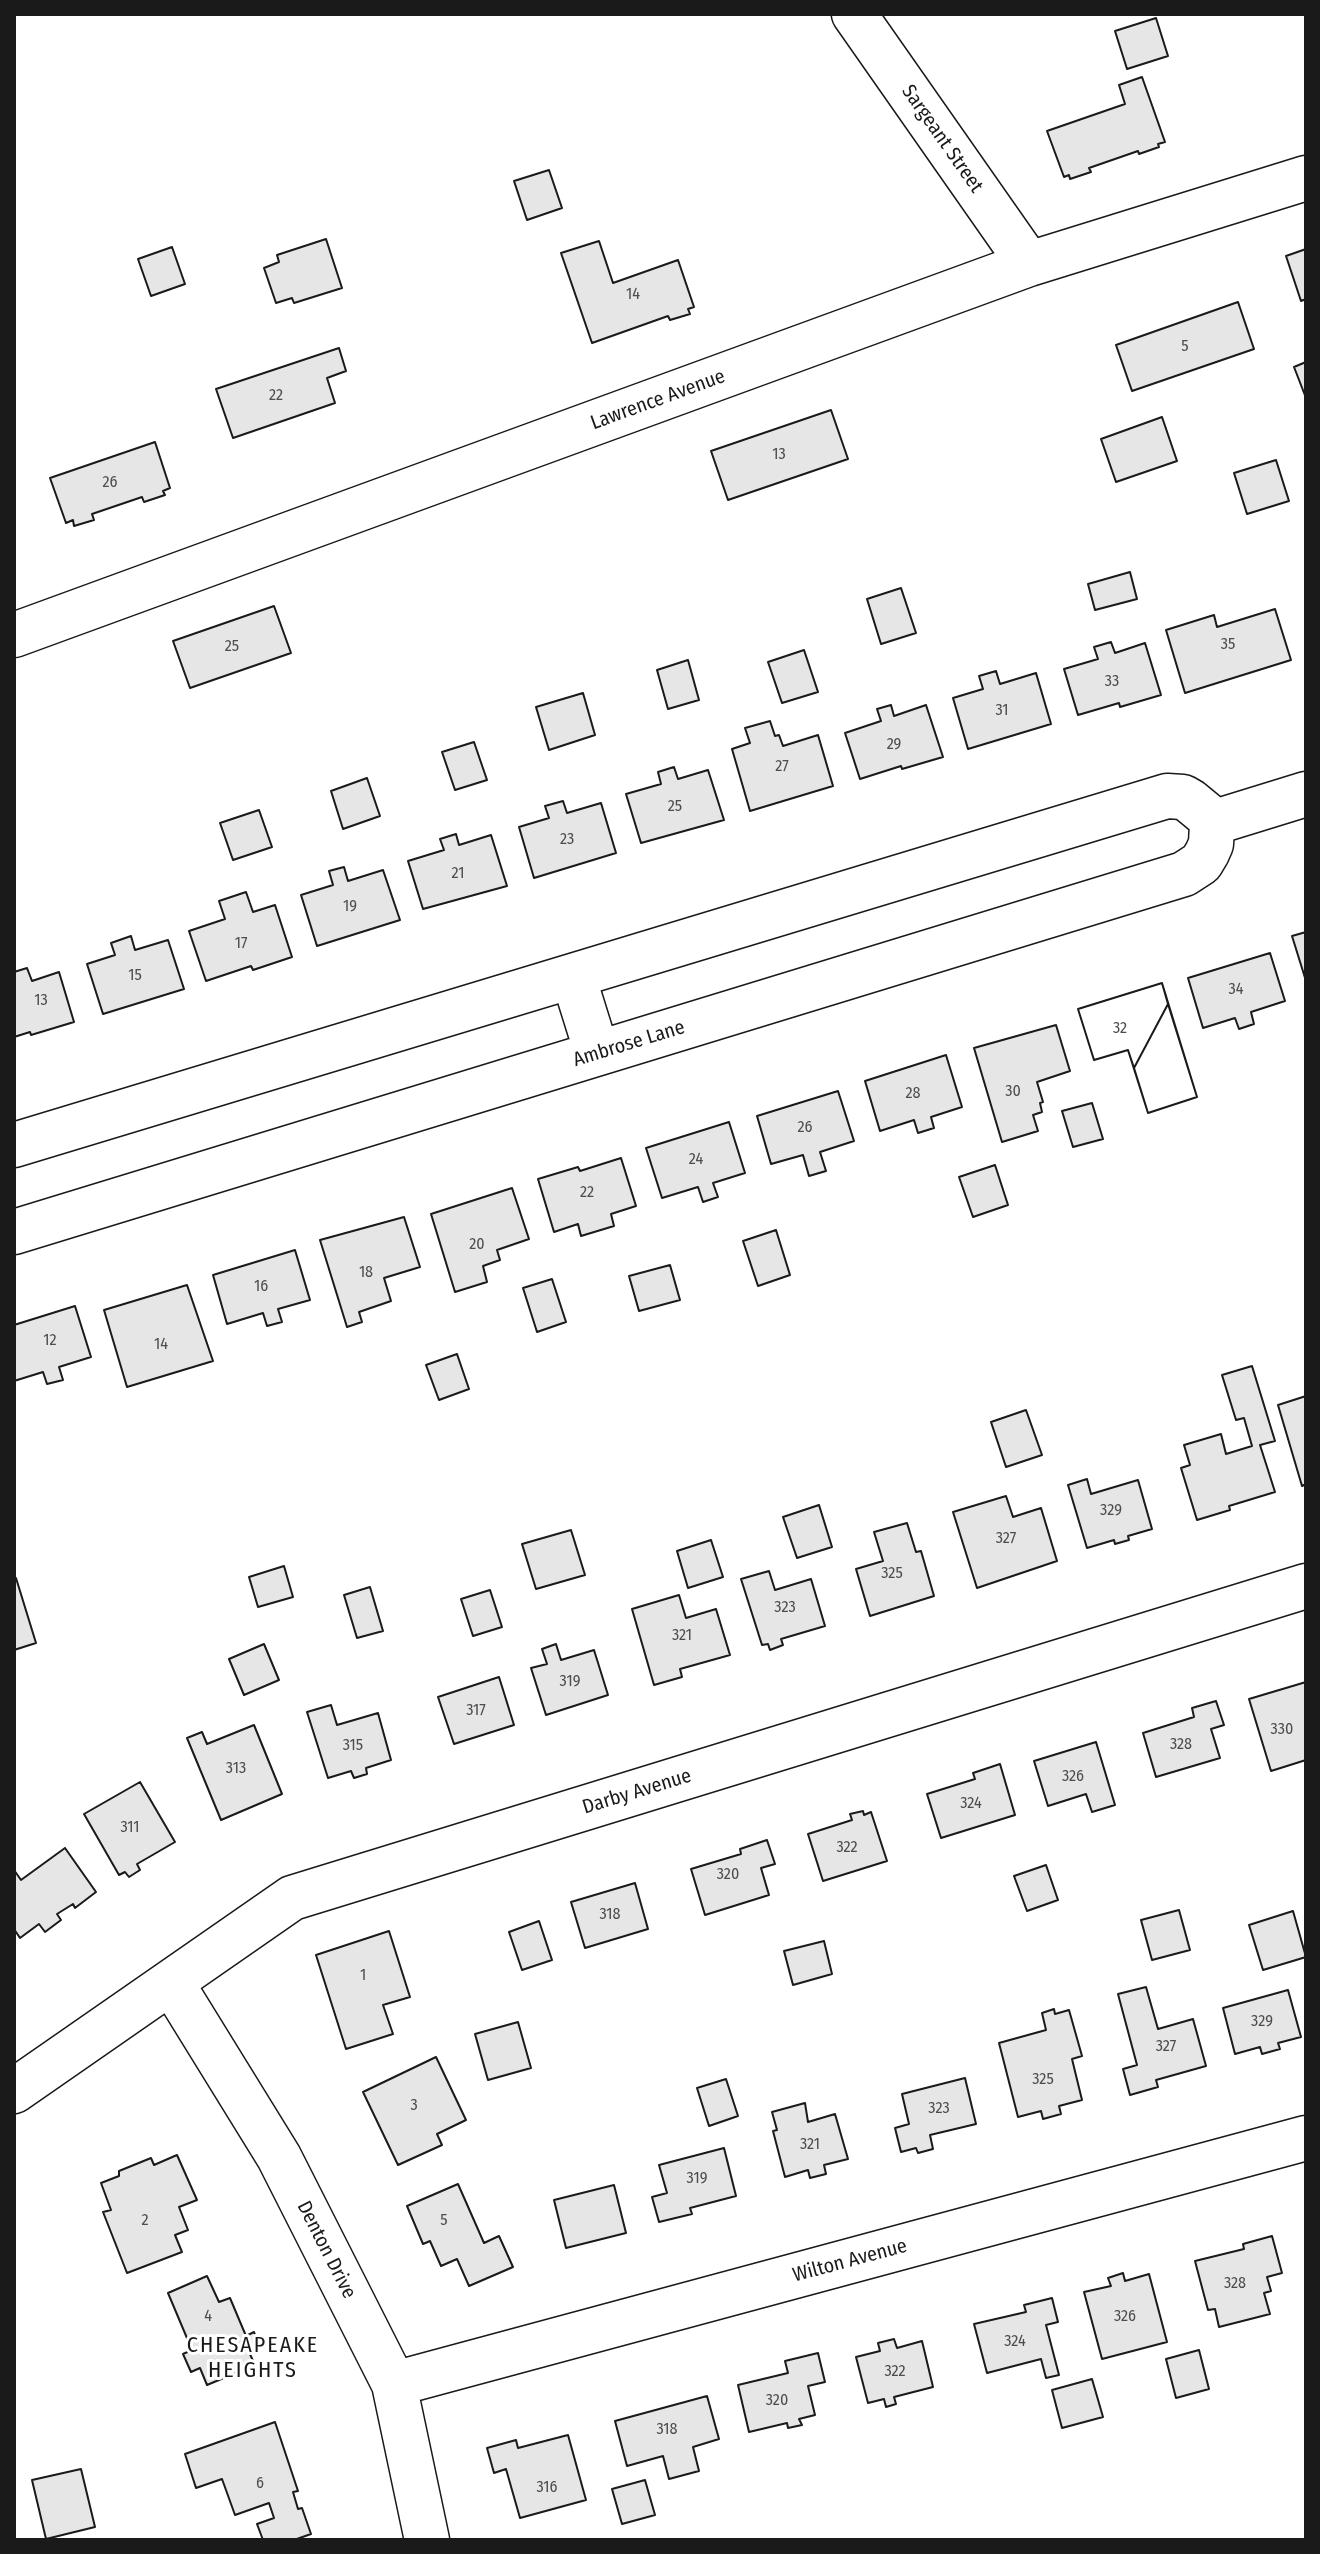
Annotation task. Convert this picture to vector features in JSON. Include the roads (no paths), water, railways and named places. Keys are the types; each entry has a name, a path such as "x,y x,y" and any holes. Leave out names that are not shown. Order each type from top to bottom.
{"street":[{"name":"Sargeant Street","path":"854,14 1029,264"},
{"name":"Lawrence Avenue","path":"14,635 1029,264 1306,178"},
{"path":"14,1145 1167,796 1183,797 1190,801 1212,823 1306,794"},
{"name":"Ambrose Lane","path":"14,1232 1184,874 1201,863 1207,853 1211,844 1212,823"},
{"path":"573,976 597,1053"},
{"name":"Darby Avenue","path":"14,2091 292,1898 1306,1586"},
{"name":"Denton Drive","path":"171,1982 279,2157 394,2384 427,2540"},
{"name":"Wilton Avenue","path":"394,2384 1306,2138"}],"district":[{"name":"CHESAPEAKE HEIGHTS","path":"253,2358"}]}
